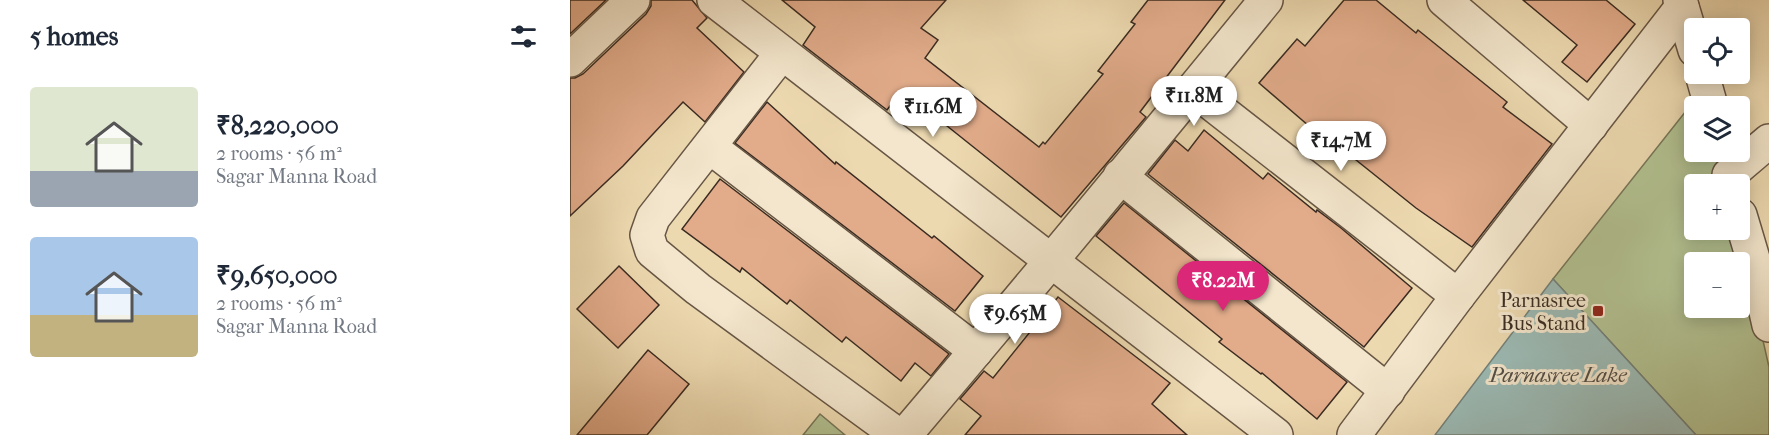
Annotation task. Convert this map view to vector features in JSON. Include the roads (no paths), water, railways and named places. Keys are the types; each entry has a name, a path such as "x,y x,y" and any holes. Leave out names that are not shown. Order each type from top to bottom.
{"street":[{"path":"570,60 633,0"},
{"path":"714,0 1276,435"},
{"path":"905,435 1052,262 1266,0"},
{"path":"1444,0 1591,125"},
{"path":"1354,435 1458,296 1591,125 1681,3"},
{"path":"1681,3 1685,18"},
{"path":"782,53 653,218 647,235 652,251 698,289 898,435"},
{"path":"1193,89 1458,296"},
{"path":"1727,170 1769,141"},
{"path":"710,147 976,351"},
{"path":"1120,176 1388,391"},
{"path":"1748,240 1769,326"}],"water":[{"name":"Parnasree Lake","path":"1553,279 1696,435 1435,435"}],"place":[{"name":"Parnasree Bus Stand","path":"1598,311"}]}
